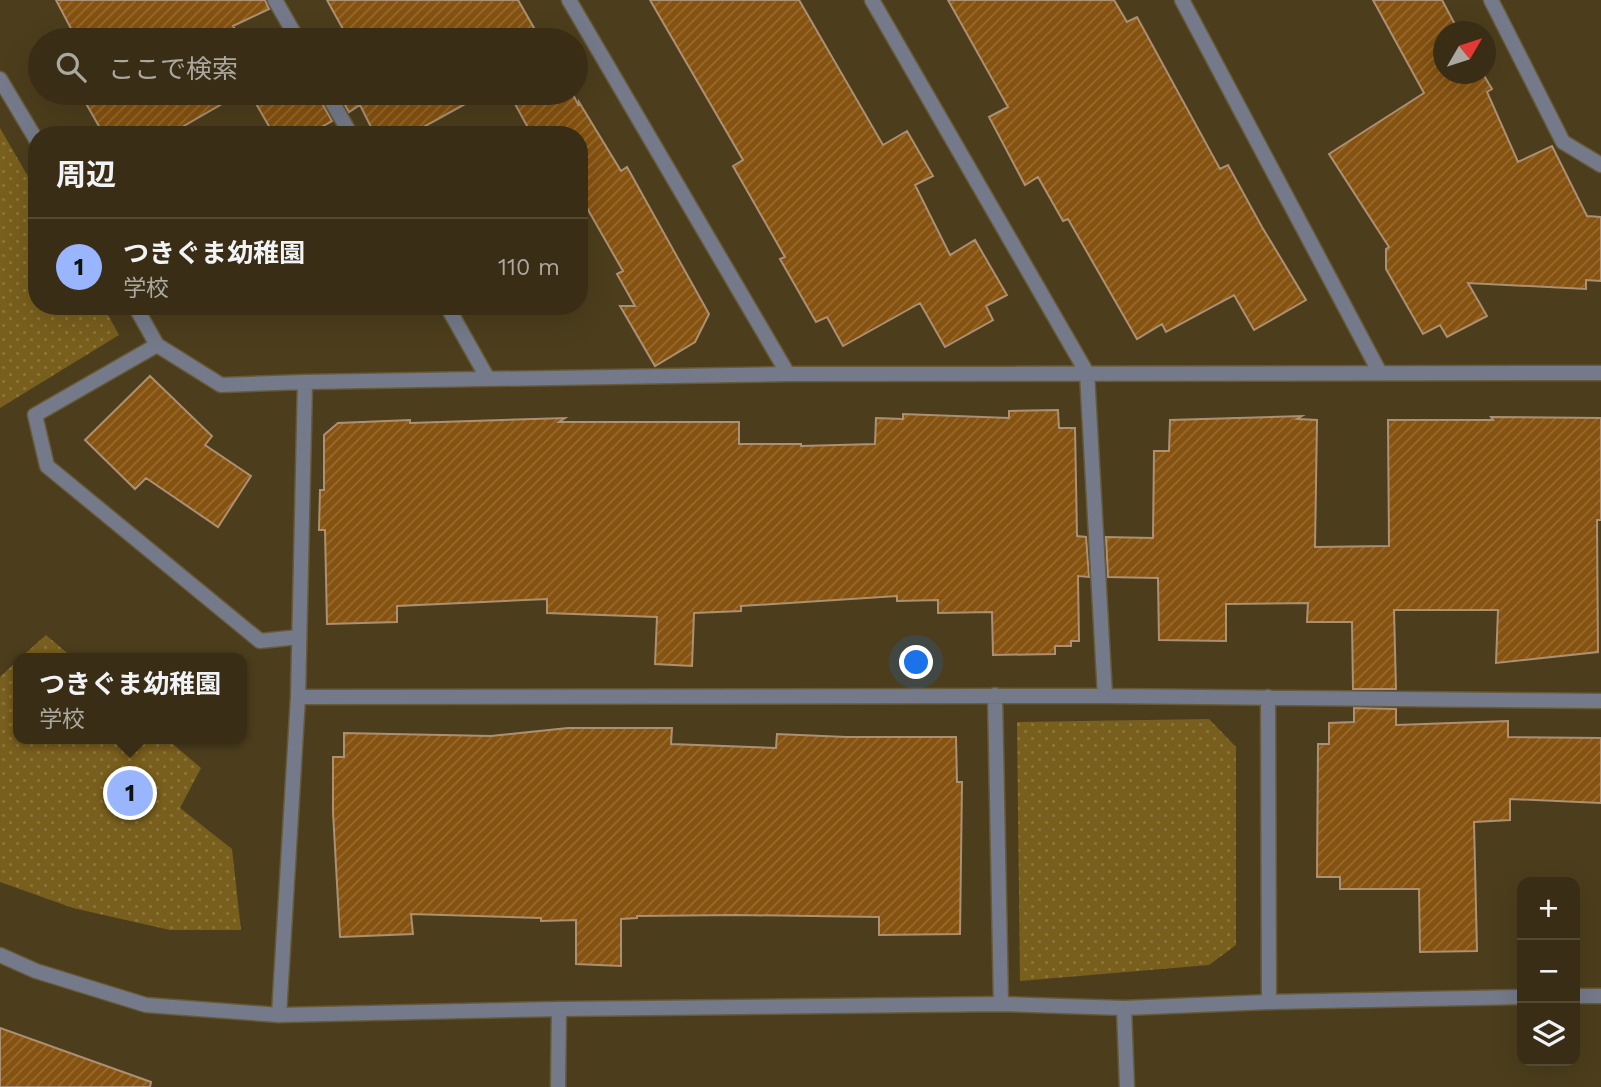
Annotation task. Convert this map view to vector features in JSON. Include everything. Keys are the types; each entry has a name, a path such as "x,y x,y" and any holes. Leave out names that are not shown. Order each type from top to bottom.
{"street":[{"path":"275,0 291,28"},
{"path":"569,0 585,28"},
{"path":"872,0 1087,373 1105,696"},
{"path":"1182,0 1380,373"},
{"path":"1491,0 1563,142 1601,166"},
{"path":"588,32 788,373"},
{"path":"0,79 28,126"},
{"path":"334,105 346,126"},
{"path":"140,315 157,345 220,385 788,373 1601,373"},
{"path":"452,315 488,379"},
{"path":"157,345 35,415 47,466 260,641 299,637"},
{"path":"279,1015 298,697 305,382"},
{"path":"298,697 995,695 1601,701"},
{"path":"995,695 1001,1004"},
{"path":"1268,697 1269,1002"},
{"path":"0,955 36,971 146,1005 279,1015 1001,1004 1124,1008 1517,997"},
{"path":"1580,996 1601,996"},
{"path":"1124,1008 1127,1087"},
{"path":"558,1087 559,1009"}],"shaded area":[{"path":"0,128 28,176 28,315 108,315 119,335 0,408"},
{"path":"46,635 67,653 26,653"},
{"path":"13,665 13,744 173,744 201,768 180,808 232,849 241,930 170,930 73,908 0,882 0,677"},
{"path":"1209,719 1236,747 1236,945 1209,965 1020,981 1017,722"}],"building":[{"path":"56,0 265,0 269,9 233,26 234,28 71,28"},
{"path":"327,0 518,0 534,28 342,28"},
{"path":"650,0 799,0 883,145 907,131 933,176 915,185 950,255 975,240 1007,295 986,306 993,320 945,347 920,303 843,346 827,317 816,322 780,259 785,257 733,166 743,160"},
{"path":"948,0 1114,0 1127,22 1137,17 1220,169 1228,165 1306,300 1254,330 1234,295 1166,332 1162,324 1137,339 1068,219 1063,221 1038,177 1025,185 989,117 1008,107"},
{"path":"1373,0 1442,0 1453,21 1433,21 1433,84 1489,84 1492,89 1487,92 1518,162 1552,146 1587,216 1601,217 1601,281 1586,280 1586,289 1468,283 1487,316 1447,337 1440,325 1423,334 1386,269 1386,249 1389,247 1329,154 1424,93"},
{"path":"87,105 220,105 184,126 99,126"},
{"path":"257,105 323,105 332,121 323,126 269,126"},
{"path":"345,105 360,105 349,112"},
{"path":"360,105 463,105 425,126 370,126"},
{"path":"516,105 581,105 621,171 627,167 709,314 695,342 655,366 620,306 635,306 617,274 623,271 588,210 588,126 527,126"},
{"path":"150,376 212,436 205,445 251,476 218,527 146,478 135,489 85,440"},
{"path":"1058,410 1059,428 1075,428 1077,536 1086,537 1089,577 1078,576 1079,641 1071,641 1071,646 1055,646 1055,654 993,655 992,612 938,613 938,600 897,601 897,596 741,606 741,611 694,613 692,666 655,664 657,617 547,613 547,599 397,606 397,622 327,624 325,530 319,530 320,490 324,490 324,435 338,423 565,418 559,422 739,422 739,444 801,446 875,444 876,418 903,419 903,414 1009,418 1009,411"},
{"path":"1302,416 1297,419 1317,420 1315,547 1389,546 1388,420 1601,418 1601,520 1597,520 1598,652 1496,663 1498,610 1394,610 1396,689 1353,689 1352,622 1307,622 1308,603 1226,604 1226,641 1159,640 1158,578 1108,577 1106,537 1153,538 1154,451 1169,451 1170,420"},
{"path":"1354,708 1396,709 1396,725 1508,721 1508,737 1601,738 1601,803 1510,799 1510,820 1474,822 1477,951 1420,952 1419,889 1340,889 1340,877 1317,877 1318,744 1329,744 1329,723 1354,722"},
{"path":"568,728 672,728 671,744 776,748 777,734 956,737 957,782 962,782 960,934 879,935 879,917 637,916 621,919 621,966 576,964 576,920 541,921 541,918 411,914 413,934 340,937 333,812 333,757 344,757 344,733 491,736"},
{"path":"0,1028 151,1082 150,1087 0,1087"}],"place":[{"name":"つきぐま幼稚園","path":"130,793"}]}
